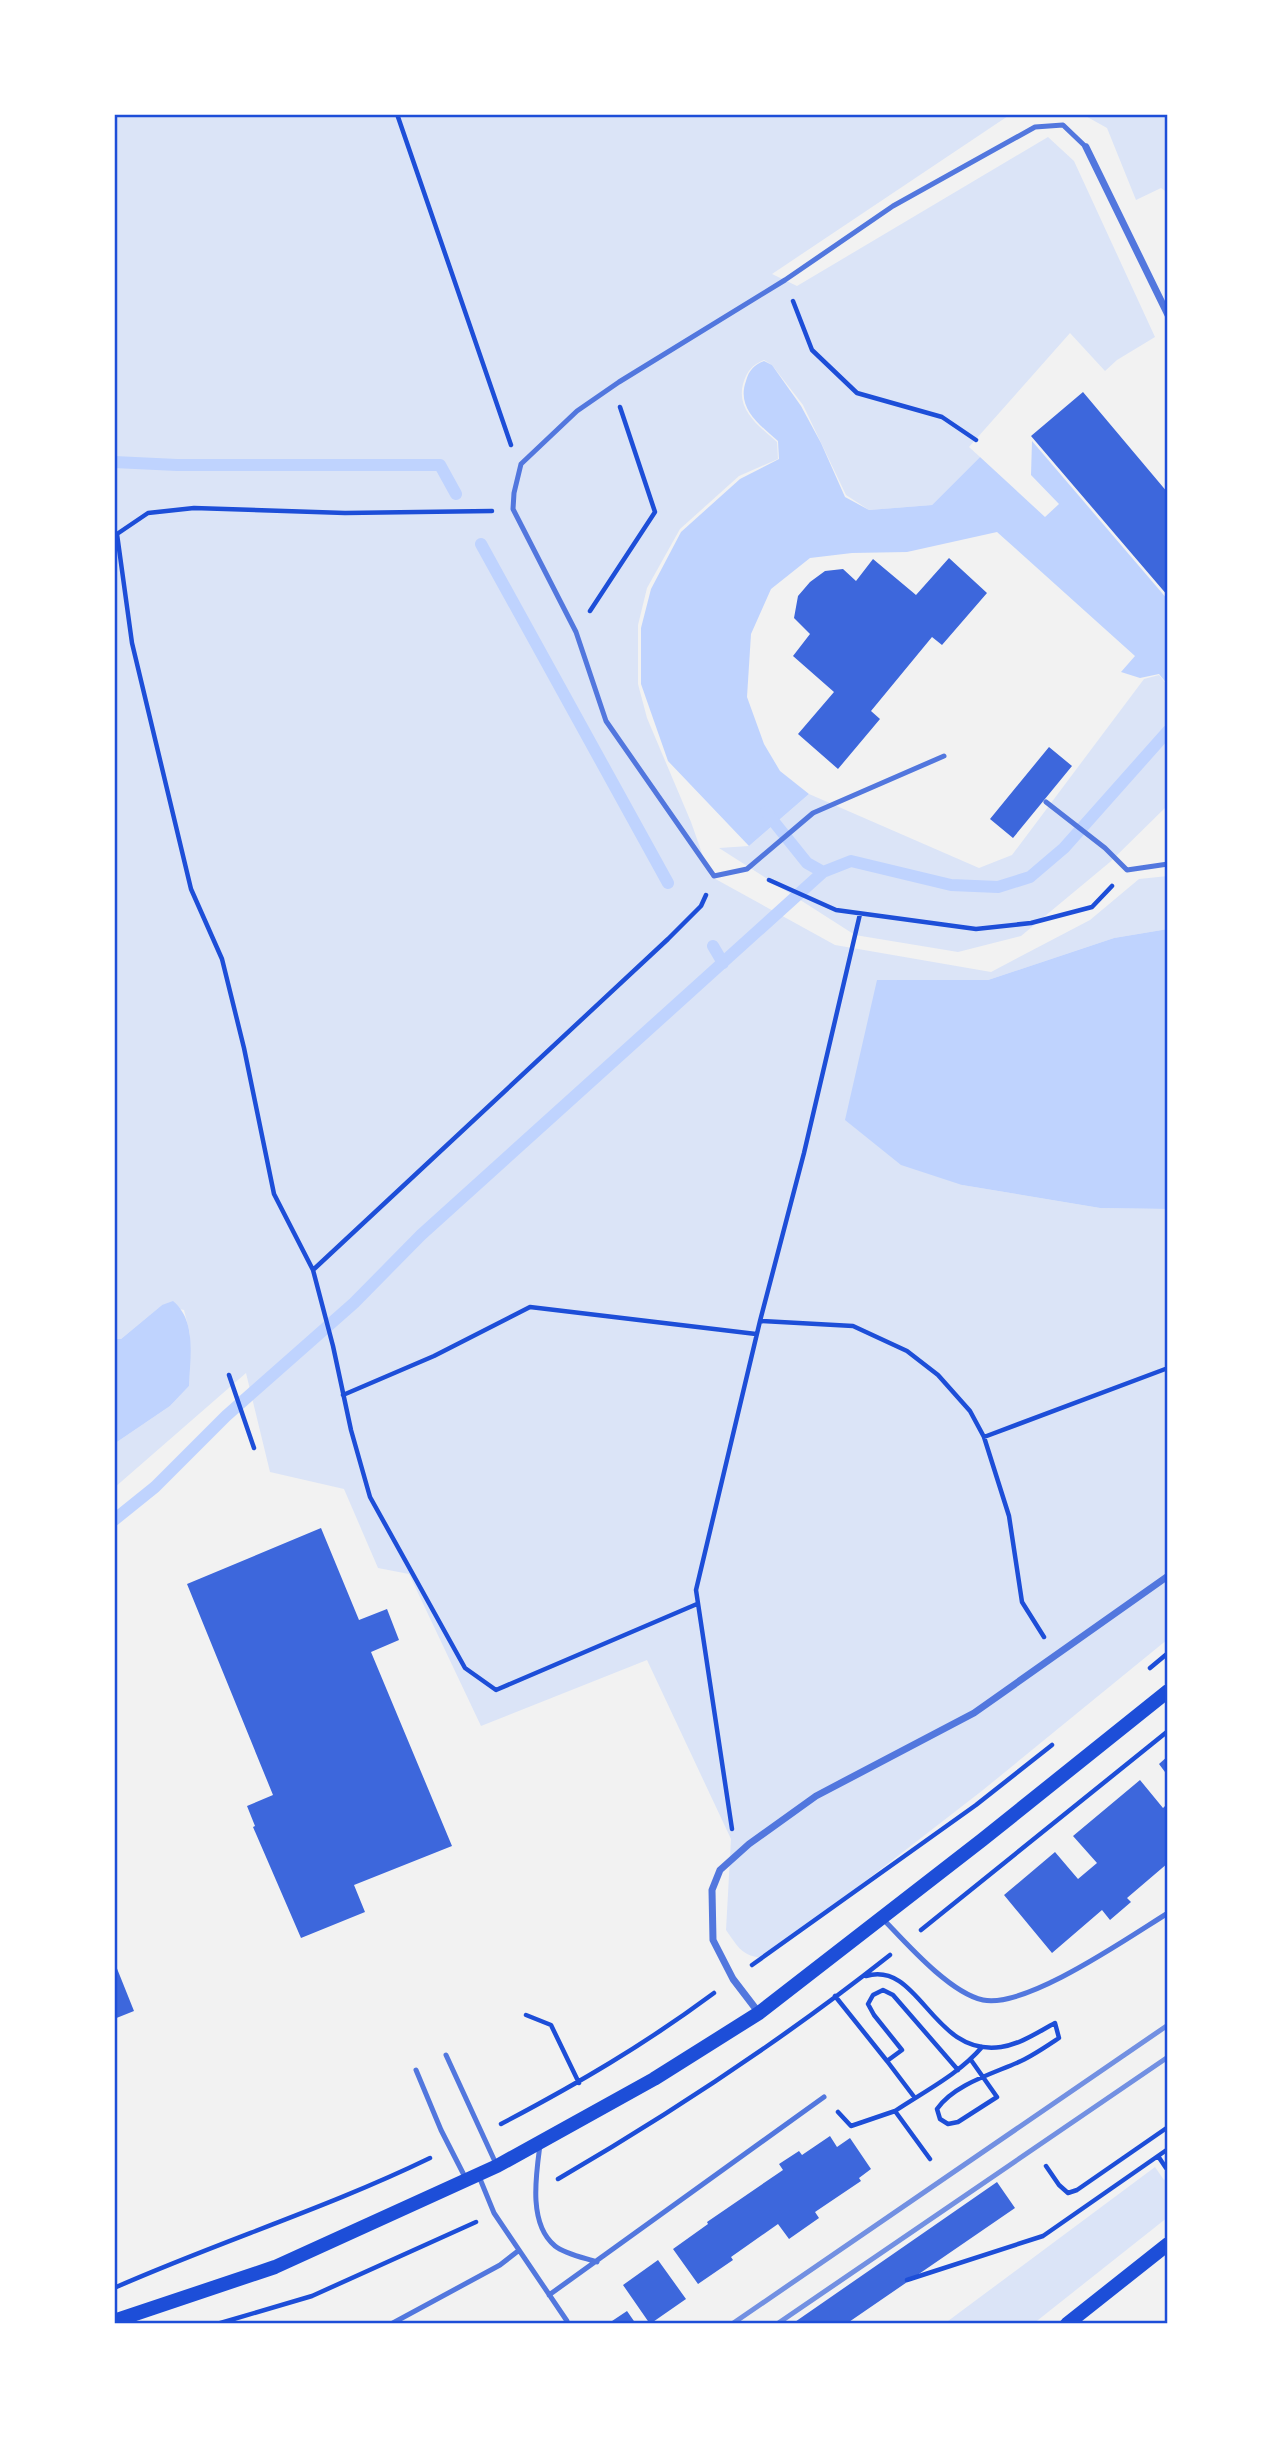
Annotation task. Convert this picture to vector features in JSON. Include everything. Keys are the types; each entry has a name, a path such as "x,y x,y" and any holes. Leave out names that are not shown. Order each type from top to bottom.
{"main road":[{"path":"114,2321 275,2267 497,2166 654,2079 759,2013 1168,1692"},
{"path":"1067,2324 1168,2244"}],"street":[{"path":"1086,147 1166,306 1168,315"},
{"path":"759,2013 733,1979 713,1940 712,1890 720,1870 735,1854 816,1796 974,1713 1168,1576"}],"lane":[{"path":"944,756 813,813 766,850 747,869 714,876 607,721 576,632 513,509 514,494 521,464 578,411 619,382 785,280 893,206 1035,127 1063,125 1086,147"},
{"path":"1046,802 1105,848 1127,870 1168,864"},
{"path":"882,1917 951,1984 983,2000 1014,1998 1044,1986 1168,1913"},
{"path":"446,2055 497,2166"},
{"path":"416,2070 450,2149 472,2177 518,2251 567,2321 566,2324"},
{"path":"549,2295 824,2097"},
{"path":"541,2143 534,2193 542,2227 556,2246 597,2262"},
{"path":"391,2324 500,2265 518,2251"}],"path":[{"path":"397,114 505,432 521,464"},
{"path":"785,280 811,350 857,393 942,418 976,440"},
{"path":"576,632 655,512 617,397 619,382"},
{"path":"474,513 345,513 194,508 148,513 117,534 132,643 191,889 222,959 275,1194 313,1270 370,1497 464,1668 496,1690 697,1604"},
{"path":"747,869 836,910 976,929 1031,923 1092,907 1127,870"},
{"path":"313,1270 701,906"},
{"path":"735,1854 696,1590 860,914"},
{"path":"343,1395 434,1356 530,1307 757,1335"},
{"path":"760,1321 853,1326 907,1351 938,1375 970,1411 984,1437 1009,1516 1022,1602 1057,1656"},
{"path":"984,1437 1168,1368"},
{"path":"229,1375 254,1448"},
{"path":"1147,1670 1168,1653"},
{"path":"481,2134 579,2083 661,2033 976,1805 1062,1737"},
{"path":"863,1977 877,1972 904,1982 944,2028 961,2039 982,2047 1000,2047 1021,2042 1055,2023 1059,2038 1023,2061 983,2076 942,2102 937,2109 940,2119 948,2124 958,2122 998,2097 983,2076 971,2060"},
{"path":"887,2061 902,2050 868,2004 873,1995 883,1990 893,1995 958,2070"},
{"path":"836,1998 915,2098"},
{"path":"526,2015 551,2025 579,2083"},
{"path":"824,2097 851,2126 895,2111 958,2070 982,2047"},
{"path":"895,2111 930,2159"},
{"path":"1046,2166 1068,2193 1077,2190 1168,2127"},
{"path":"114,2288 161,2267 368,2188 450,2149"},
{"path":"906,2280 1043,2236 1168,2149"},
{"path":"1158,2156 1166,2168 1168,2167"}],"shaded area":[{"path":"114,114 1011,114 772,274 797,286 1048,137 1074,161 1155,337 1117,360 1105,371 1070,333 969,447 980,457 932,505 869,510 846,495 803,405 772,365 764,360 760,362 750,369 745,379 743,402 751,417 777,442 778,459 739,476 680,529 647,588 638,625 638,684 647,718 691,822 710,876 835,945 991,972 1090,920 1139,879 1168,876 1168,929 1114,938 988,980 877,980 962,1185 1100,1208 1168,1209 1168,1639 983,1790 766,1958 746,1953 726,1930 731,1839 647,1660 481,1726 409,1574 378,1568 344,1489 270,1472 246,1373 114,1488 114,1444 170,1406 189,1386 190,1334 184,1310 162,1305 121,1339 114,1339"},
{"path":"1082,114 1168,114 1168,193 1161,188 1136,200 1107,128"},
{"path":"1159,675 1168,686 1168,805 1110,862 1021,936 958,952 855,935 719,848 749,846 809,794 979,868 1012,855 1144,679"},
{"path":"1155,2167 1164,2180 1168,2178 1168,2217 1033,2324 944,2324"}],"water":[{"path":"764,361 772,365 801,406 845,497 869,510 932,505 980,457 1045,517 1059,504 1031,475 1032,441 1168,600 1168,685 1159,674 1140,678 1121,672 1135,656 997,532 907,552 852,553 810,558 771,589 751,634 747,697 764,744 780,771 809,794 749,846 668,761 641,684 641,628 651,589 681,532 740,479 779,459 778,441 752,415 744,400 749,374 755,366"},
{"path":"1168,929 1168,1209 1100,1208 962,1185 901,1165 845,1120 877,980 988,980 1114,938"},
{"path":"173,1301 181,1309 189,1329 189,1386 170,1406 114,1444 114,1339 121,1339 162,1305"}],"building":[{"path":"1083,392 1168,493 1168,596 1031,436"},
{"path":"949,558 987,593 942,645 932,637 871,711 880,719 838,769 798,734 834,692 793,656 810,634 794,618 798,596 810,582 825,571 843,569 856,581 873,559 916,595"},
{"path":"1049,747 1072,766 1013,838 990,819"},
{"path":"321,1528 359,1620 387,1609 399,1640 371,1652 452,1846 354,1885 365,1912 301,1938 253,1827 255,1826 247,1806 273,1795 187,1584"},
{"path":"1168,1756 1168,1776 1159,1764"},
{"path":"1140,1780 1163,1808 1168,1803 1168,1863 1127,1898 1131,1902 1110,1920 1102,1910 1052,1953 1004,1895 1055,1852 1078,1879 1097,1863 1073,1836"},
{"path":"114,1961 134,2011 114,2019"},
{"path":"830,2136 837,2147 850,2138 871,2169 859,2178 861,2181 815,2212 819,2218 789,2239 778,2224 698,2284 673,2249 783,2170 779,2164 799,2151 802,2155"},
{"path":"997,2182 1015,2208 846,2324 792,2324"},
{"path":"658,2260 686,2299 650,2324 623,2285"},
{"path":"627,2311 636,2324 614,2324 612,2321"}],"waterway":[{"path":"114,462 177,465 440,465 456,494"},
{"path":"481,544 668,883"},
{"path":"114,1520 155,1487 226,1416 354,1303 421,1235 823,872 851,861 951,885 998,887 1030,877 1064,848 1168,731"},
{"path":"766,812 807,863 823,872"},
{"path":"713,946 723,963"}],"railway":[{"path":"732,2324 1168,2025"},
{"path":"777,2324 1168,2057"}]}
